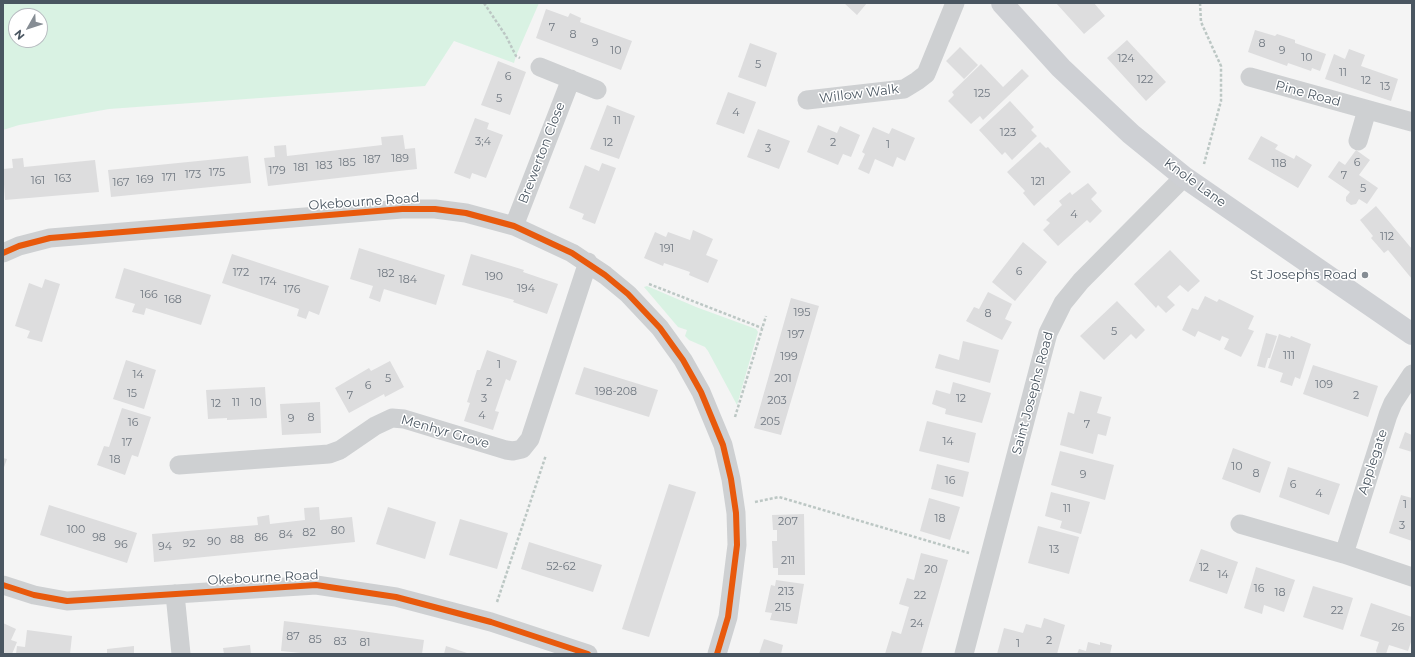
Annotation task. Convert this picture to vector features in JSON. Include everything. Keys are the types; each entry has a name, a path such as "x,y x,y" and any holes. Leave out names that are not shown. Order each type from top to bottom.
{"street":[{"name":"Willow Walk","path":"807,100 904,89 917,81 926,74 955,3"},
{"name":"Knole Lane","path":"1002,3 1067,73 1131,134 1184,177 1412,334"},
{"path":"540,67 597,90"},
{"name":"Pine Road","path":"1250,77 1412,122"},
{"name":"Brewerton Close","path":"514,226 571,79"},
{"path":"1358,141 1367,110"},
{"name":"Saint Josephs Road","path":"964,654 1048,333 1063,303 1081,280 1184,177"},
{"name":"Okebourne Road","path":"3,254 19,246 50,238 402,209 435,209 466,214 514,226 572,253 588,262 628,294 660,328 683,360 701,392 723,445 735,505 737,545 728,617 717,654"},
{"name":"Menhyr Grove","path":"179,465 329,454 340,450 375,426 392,418 404,419 506,450 513,451 522,449 530,439 588,262"},
{"name":"Applegate","path":"1344,554 1388,415 1393,404 1412,374"},
{"path":"1240,524 1344,554 1412,577"},
{"name":"Okebourne Road","path":"3,585 34,595 67,601 316,585 396,597 491,622 588,654"},
{"path":"175,594 181,654"}],"path":[{"path":"484,3 506,36 516,56 540,67"},
{"path":"1200,3 1201,22 1220,66 1221,101 1209,140"},
{"path":"628,294 641,281 762,328"},
{"path":"723,445 730,433 766,316"},
{"path":"735,505 779,497 989,559"}],"green space":[{"path":"3,3 539,3 514,63 454,41 425,86 109,109 19,125 3,130"},
{"path":"647,286 696,307 756,329 758,332 737,405 705,347 689,340 685,336 687,330 678,327 644,287"}],"building":[{"path":"844,3 867,3 857,15"},
{"path":"1056,3 1094,3 1105,16 1084,34"},
{"path":"546,9 568,17 570,13 581,18 580,22 632,41 621,70 536,38"},
{"path":"1255,30 1275,36 1277,34 1295,40 1295,43 1326,54 1320,71 1312,68 1311,71 1288,63 1287,66 1248,52"},
{"path":"1127,40 1166,82 1146,101 1107,58"},
{"path":"750,43 777,53 766,87 738,77"},
{"path":"960,47 978,65 964,79 946,61"},
{"path":"1349,49 1365,55 1361,66 1398,79 1391,101 1325,79 1334,54 1345,59"},
{"path":"498,61 526,72 510,115 481,105"},
{"path":"981,64 1003,87 1022,69 1029,76 983,120 980,116 971,124 948,101 954,95 952,92"},
{"path":"728,92 756,102 744,134 716,124"},
{"path":"1010,101 1034,127 1031,130 1037,136 1012,160 1005,152 1002,155 979,130"},
{"path":"607,105 635,116 619,159 590,149"},
{"path":"475,118 489,123 487,129 503,135 486,178 472,173 470,179 454,173"},
{"path":"818,125 837,133 840,126 860,135 851,157 843,154 838,165 807,152"},
{"path":"873,127 889,134 892,128 915,138 905,161 897,157 893,167 875,159 869,174 858,169 865,154 862,152"},
{"path":"758,129 790,141 779,169 747,157"},
{"path":"403,135 405,149 415,148 417,169 268,186 264,158 275,157 274,146 286,145 287,156 382,145 381,137"},
{"path":"1261,136 1278,145 1275,149 1294,159 1296,155 1312,165 1298,188 1248,159"},
{"path":"1040,142 1046,148 1048,147 1071,172 1034,206 1023,193 1025,191 1007,172"},
{"path":"1356,150 1370,160 1359,175 1378,188 1367,204 1359,199 1356,204 1351,205 1346,201 1346,197 1350,192 1328,177 1339,161 1345,165"},
{"path":"248,156 251,183 111,197 108,170"},
{"path":"23,158 24,167 95,160 99,192 5,200 3,169 13,168 12,159"},
{"path":"602,163 616,168 595,224 582,219 584,214 569,208 585,165 599,171"},
{"path":"1088,183 1097,193 1091,199 1102,211 1090,223 1087,220 1058,246 1043,230 1050,223 1046,220 1062,205 1059,201 1070,192 1072,195"},
{"path":"1376,206 1412,249 1412,279 1388,250 1384,253 1371,238 1373,236 1360,220"},
{"path":"693,230 713,239 706,255 718,260 708,283 689,275 690,272 664,263 663,266 644,258 655,232 666,237 668,232 690,240"},
{"path":"1023,242 1047,262 1015,301 992,282"},
{"path":"359,248 445,275 436,305 384,289 380,302 369,298 373,286 350,279"},
{"path":"1170,250 1200,281 1188,292 1180,285 1167,297 1175,305 1166,313 1158,305 1156,308 1134,284"},
{"path":"232,254 329,286 319,315 309,311 306,319 297,316 299,309 222,283"},
{"path":"471,254 524,270 523,272 558,284 547,314 513,302 514,300 462,285"},
{"path":"124,268 211,295 201,325 146,308 144,315 132,312 135,304 115,298"},
{"path":"45,279 60,284 42,342 27,338 30,331 15,326 29,283 42,288"},
{"path":"988,292 1012,304 1005,319 1012,322 1002,340 966,321 974,307 979,309"},
{"path":"1205,296 1217,302 1219,299 1254,316 1248,329 1254,331 1241,357 1224,349 1229,339 1222,336 1220,341 1198,331 1195,337 1182,330 1192,308 1198,310"},
{"path":"791,298 819,306 781,435 754,428"},
{"path":"1117,301 1145,330 1136,339 1131,334 1104,360 1080,336"},
{"path":"1266,333 1277,336 1265,368 1257,366"},
{"path":"1279,334 1290,338 1291,336 1311,344 1300,379 1295,377 1292,386 1280,382 1283,373 1268,368"},
{"path":"963,341 999,350 990,383 935,368 939,354 959,360"},
{"path":"487,350 517,361 510,381 506,379 495,411 499,412 493,430 464,421 470,403 467,402 477,370 480,370"},
{"path":"126,360 156,370 144,409 113,399"},
{"path":"390,361 404,387 385,397 384,394 349,413 335,388 369,368 371,371"},
{"path":"1313,365 1378,386 1368,417 1303,394"},
{"path":"584,367 658,390 649,417 575,394"},
{"path":"953,382 991,393 982,423 945,414 946,409 932,404 936,390 950,394"},
{"path":"265,387 267,418 227,420 227,418 208,419 206,390"},
{"path":"1080,391 1102,397 1097,413 1111,417 1106,436 1098,434 1093,454 1060,445 1068,412 1074,414"},
{"path":"320,402 321,433 282,435 280,404"},
{"path":"122,408 151,417 138,457 132,455 125,475 97,465 104,446 109,447"},
{"path":"927,421 976,433 969,463 919,451"},
{"path":"1405,432 1412,435 1412,452 1399,448"},
{"path":"1233,448 1271,462 1260,493 1222,479"},
{"path":"1060,451 1114,465 1105,500 1051,485"},
{"path":"3,458 7,459 3,470"},
{"path":"937,464 969,472 963,497 931,489"},
{"path":"1288,467 1340,484 1329,515 1279,497"},
{"path":"669,484 696,492 649,637 622,629"},
{"path":"1051,492 1090,502 1081,534 1060,528 1062,521 1045,516"},
{"path":"1401,495 1412,498 1412,541 1389,533"},
{"path":"929,498 960,507 950,540 920,531"},
{"path":"49,505 137,533 127,563 40,535"},
{"path":"319,507 320,520 352,517 355,542 154,562 152,534 258,525 257,517 269,515 270,524 305,520 304,508"},
{"path":"388,507 436,522 425,559 376,544"},
{"path":"804,514 805,575 778,575 778,568 773,568 772,541 777,541 777,530 773,530 772,515"},
{"path":"460,519 508,533 497,569 449,555"},
{"path":"1038,526 1079,537 1069,574 1028,563"},
{"path":"529,542 602,565 593,592 521,569"},
{"path":"1201,549 1238,562 1227,594 1189,581"},
{"path":"921,553 948,560 921,654 885,654 892,631 901,634 909,607 899,604 907,578 914,580"},
{"path":"1256,567 1295,580 1284,612 1264,605 1262,614 1244,608"},
{"path":"776,580 804,584 797,624 770,620 772,613 765,612 771,585 775,586"},
{"path":"1313,586 1353,598 1343,630 1303,617"},
{"path":"1371,603 1412,617 1412,639 1408,651 1389,645 1386,654 1377,654 1376,651 1379,642 1360,636"},
{"path":"1044,618 1065,625 1057,654 997,654 1004,628 1023,633 1026,624 1041,628"},
{"path":"284,621 424,640 422,654 311,654 281,651"},
{"path":"3,623 16,629 11,640 17,642 12,654 3,654"},
{"path":"27,630 72,636 70,654 16,654 17,646 25,647"},
{"path":"764,639 783,645 781,654 759,654"},
{"path":"1088,642 1100,645 1100,642 1112,645 1110,654 1077,654 1079,649 1086,651"},
{"path":"250,645 251,654 224,654 223,648"},
{"path":"134,646 134,654 107,654 107,649"},
{"path":"446,646 467,653 471,654 444,654"}],"cycle path":[{"path":"3,253 19,246 50,238 402,209 435,209 466,213 514,226 572,253 605,275 628,294 660,328 683,360 701,392 723,445 731,479 736,513 737,545 728,617 717,654"},
{"path":"3,585 34,595 67,601 316,585 396,597 491,622 588,654"}],"place":[{"name":"St Josephs Road","path":"1365,275"}]}
